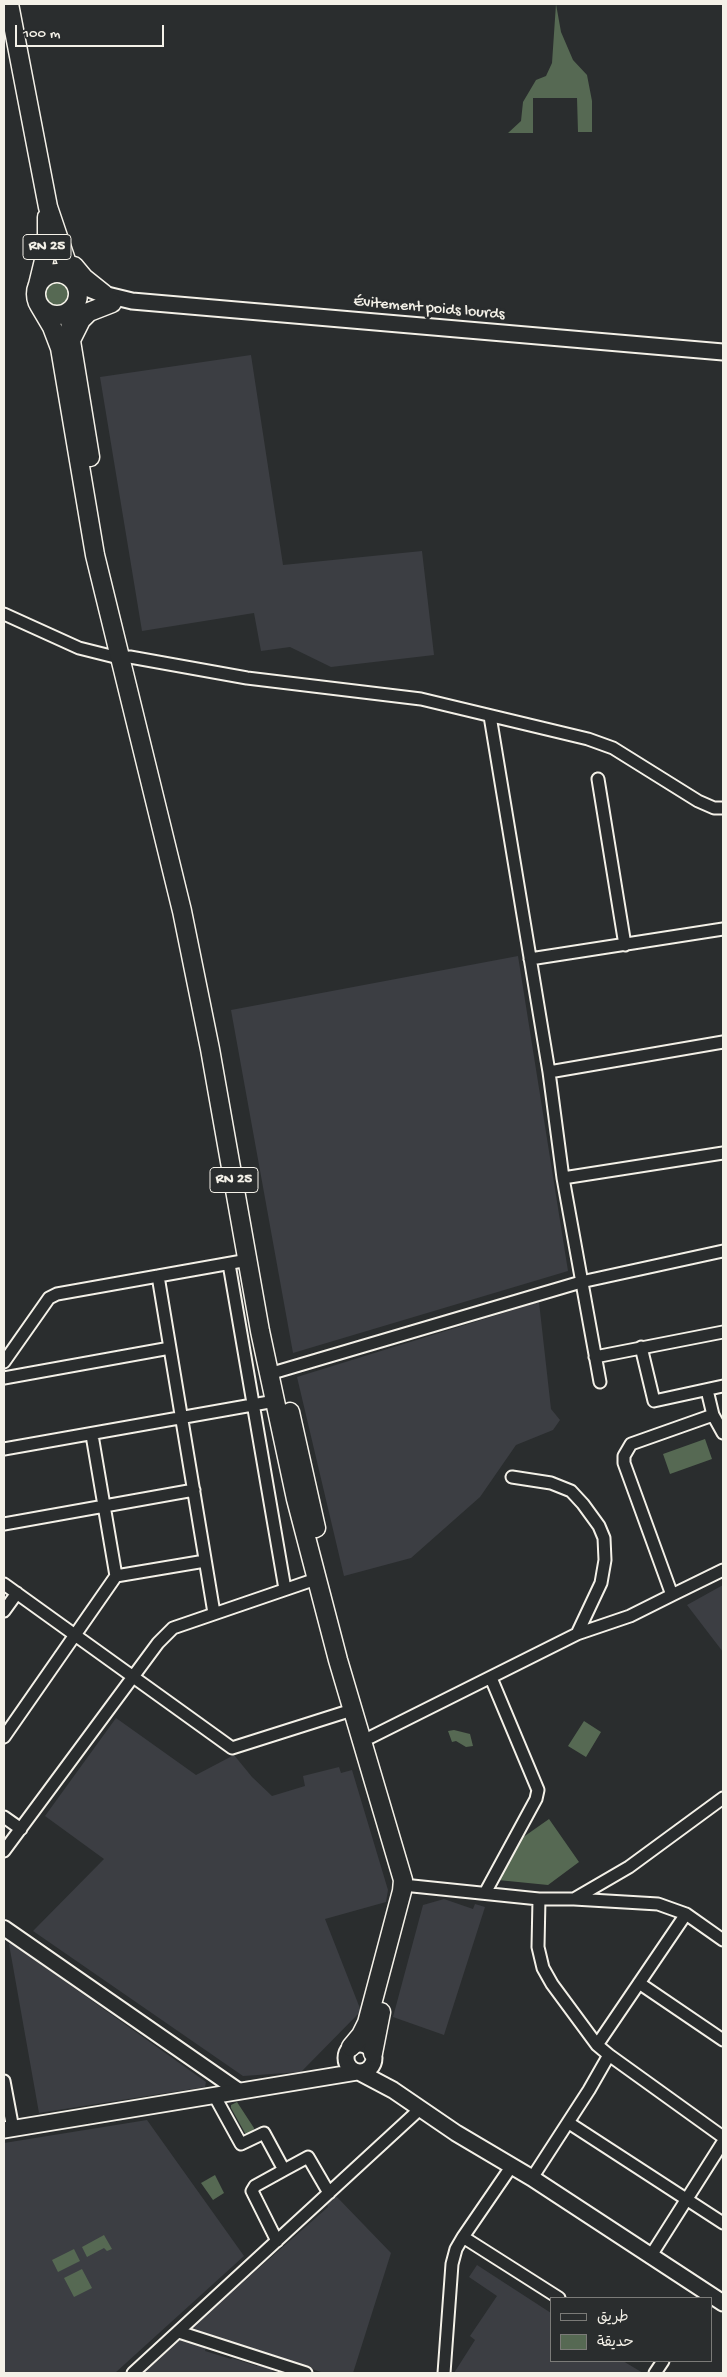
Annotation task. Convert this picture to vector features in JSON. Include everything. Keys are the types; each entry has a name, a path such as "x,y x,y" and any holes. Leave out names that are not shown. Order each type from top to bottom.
{"main road":[{"name":"RN 25","path":"9,4 48,207 74,281"},
{"name":"RN 25","path":"37,287 47,248 48,207"},
{"path":"62,248 78,272 108,299"},
{"path":"74,281 79,297 72,310 56,316 43,311 39,305 36,293 37,287 41,281 52,273 66,274 74,281 108,299"},
{"path":"71,341 81,320 108,299"},
{"name":"Évitement poids lourds","path":"72,310 108,299 723,352"},
{"name":"RN 25","path":"39,305 52,327 60,348 91,537 125,658 206,969 275,1372 275,1401 316,1579 352,1710 409,1885"},
{"name":"RN 25","path":"72,310 71,341 125,658 200,999 248,1260 319,1546 409,1885"},
{"path":"322,2078 348,2052 367,2023 409,1885"},
{"path":"8,2129 367,2070 374,2057 376,2032 409,1885"},
{"path":"348,2052 364,2044 374,2057 393,2090"},
{"path":"348,2052 347,2065 393,2090 511,2167 532,2178 705,2295"}],"street":[{"path":"4,614 78,648 125,658 247,678 421,699 588,738 613,748 698,801 714,808 723,808"},
{"path":"490,716 549,1072 563,1178 600,1382"},
{"path":"598,778 625,945"},
{"path":"530,959 723,929"},
{"path":"549,1072 723,1042"},
{"path":"563,1178 723,1153"},
{"path":"275,1372 581,1282 723,1250"},
{"path":"4,1362 49,1298 248,1260"},
{"path":"228,1264 285,1589"},
{"path":"158,1276 214,1613"},
{"path":"596,1358 640,1347 723,1332"},
{"path":"640,1347 654,1401 723,1386"},
{"path":"4,1378 170,1348"},
{"path":"706,1390 713,1415 723,1433"},
{"path":"4,1449 92,1435 275,1401"},
{"path":"672,1595 624,1463 624,1456 631,1444 713,1415"},
{"path":"4,1737 116,1576 92,1435"},
{"path":"512,1477 551,1483 570,1491 583,1504 599,1526 604,1538 605,1560 601,1583 577,1634"},
{"path":"4,1524 194,1490"},
{"path":"116,1576 205,1560"},
{"path":"371,1737 577,1634 630,1616 723,1570"},
{"path":"4,1851 132,1677 158,1643 173,1628 316,1579"},
{"path":"4,1584 232,1748 352,1710"},
{"path":"4,1611 16,1593"},
{"path":"485,1893 536,1799 538,1790 490,1678"},
{"path":"574,1898 629,1867 723,1798"},
{"path":"4,1817 21,1829"},
{"path":"409,1885 539,1899 574,1898 658,1904 686,1914 723,1940"},
{"path":"539,1899 538,1947 543,1968 552,1984 597,2045 723,2137"},
{"path":"597,2045 686,1914"},
{"path":"7,1934 239,2091"},
{"path":"638,1983 723,2040"},
{"path":"532,2178 569,2123 609,2055"},
{"path":"4,2081 8,2129"},
{"path":"214,2095 241,2144 264,2133 284,2170"},
{"path":"133,2373 420,2109"},
{"path":"569,2123 723,2223"},
{"path":"650,2256 723,2142"},
{"path":"277,2241 252,2191 255,2186 308,2157 329,2193"},
{"path":"444,2373 452,2264 463,2236 511,2167"},
{"path":"463,2236 557,2297"},
{"path":"179,2332 286,2370 306,2373"}],"shaded area":[{"path":"251,355 283,565 422,551 434,655 331,667 290,647 261,651 254,613 142,631 100,377"},
{"path":"518,956 568,1271 293,1353 231,1010"},
{"path":"539,1302 551,1409 560,1420 553,1430 516,1445 480,1497 411,1558 344,1576 297,1377"},
{"path":"723,1585 723,1652 687,1605"},
{"path":"116,1718 196,1775 234,1755 252,1777 272,1796 305,1786 303,1776 339,1767 341,1773 352,1770 388,1890 386,1902 325,1919 361,2011 301,2072 243,2076 33,1931 104,1859 45,1816"},
{"path":"444,1899 473,1909 475,1904 485,1907 444,2035 393,2017 423,1905"},
{"path":"11,1943 206,2082 205,2087 39,2113 9,1944"},
{"path":"147,2120 244,2256 115,2373 4,2373 4,2143"},
{"path":"336,2196 391,2253 353,2373 324,2373 190,2329 328,2207 327,2204"},
{"path":"477,2265 550,2312 550,2362 625,2362 643,2373 454,2373 475,2340 470,2336 497,2296 469,2277"},
{"path":"182,2338 201,2344 206,2347 205,2351 273,2369 272,2373 142,2373"}],"green space":[{"path":"556,4 561,32 573,60 587,75 592,101 592,132 578,132 577,98 533,98 533,133 508,133 521,121 523,102 536,80 546,76 552,63"},
{"path":"57,282 66,285 69,294 66,303 57,306 48,303 45,294 48,285"},
{"path":"705,1439 712,1459 670,1474 663,1454"},
{"path":"584,1721 601,1732 586,1757 568,1746"},
{"path":"454,1730 470,1734 473,1746 466,1747 456,1741 452,1742 448,1731"},
{"path":"549,1819 579,1862 548,1885 498,1880 522,1838"},
{"path":"237,2102 254,2128 253,2132 249,2134 245,2133 231,2108 231,2105"},
{"path":"215,2175 224,2193 213,2200 201,2183"},
{"path":"104,2235 112,2249 107,2251 104,2248 87,2257 82,2247"},
{"path":"74,2249 80,2261 58,2272 52,2260"},
{"path":"82,2269 92,2288 74,2297 64,2278"}]}
